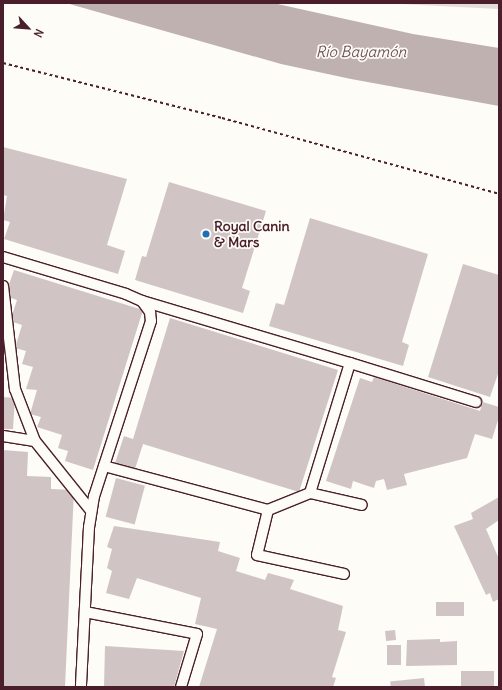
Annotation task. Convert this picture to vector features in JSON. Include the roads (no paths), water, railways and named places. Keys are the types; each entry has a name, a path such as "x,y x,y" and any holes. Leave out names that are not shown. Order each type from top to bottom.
{"lane":[{"path":"3,257 142,301 476,402"},
{"path":"3,286 15,389 35,441 91,511"},
{"path":"81,687 91,511 151,321 150,312 142,301"},
{"path":"310,493 350,363"},
{"path":"3,436 35,441"},
{"path":"104,466 268,510 310,493 362,505"},
{"path":"268,510 257,555 344,574"},
{"path":"85,612 197,634 182,687"}],"water":[{"name":"Río Bayamón","path":"66,3 273,3 413,34 499,48 499,106 351,79 281,64"}],"place":[{"name":"Royal Canin & Mars","path":"206,234"}]}
